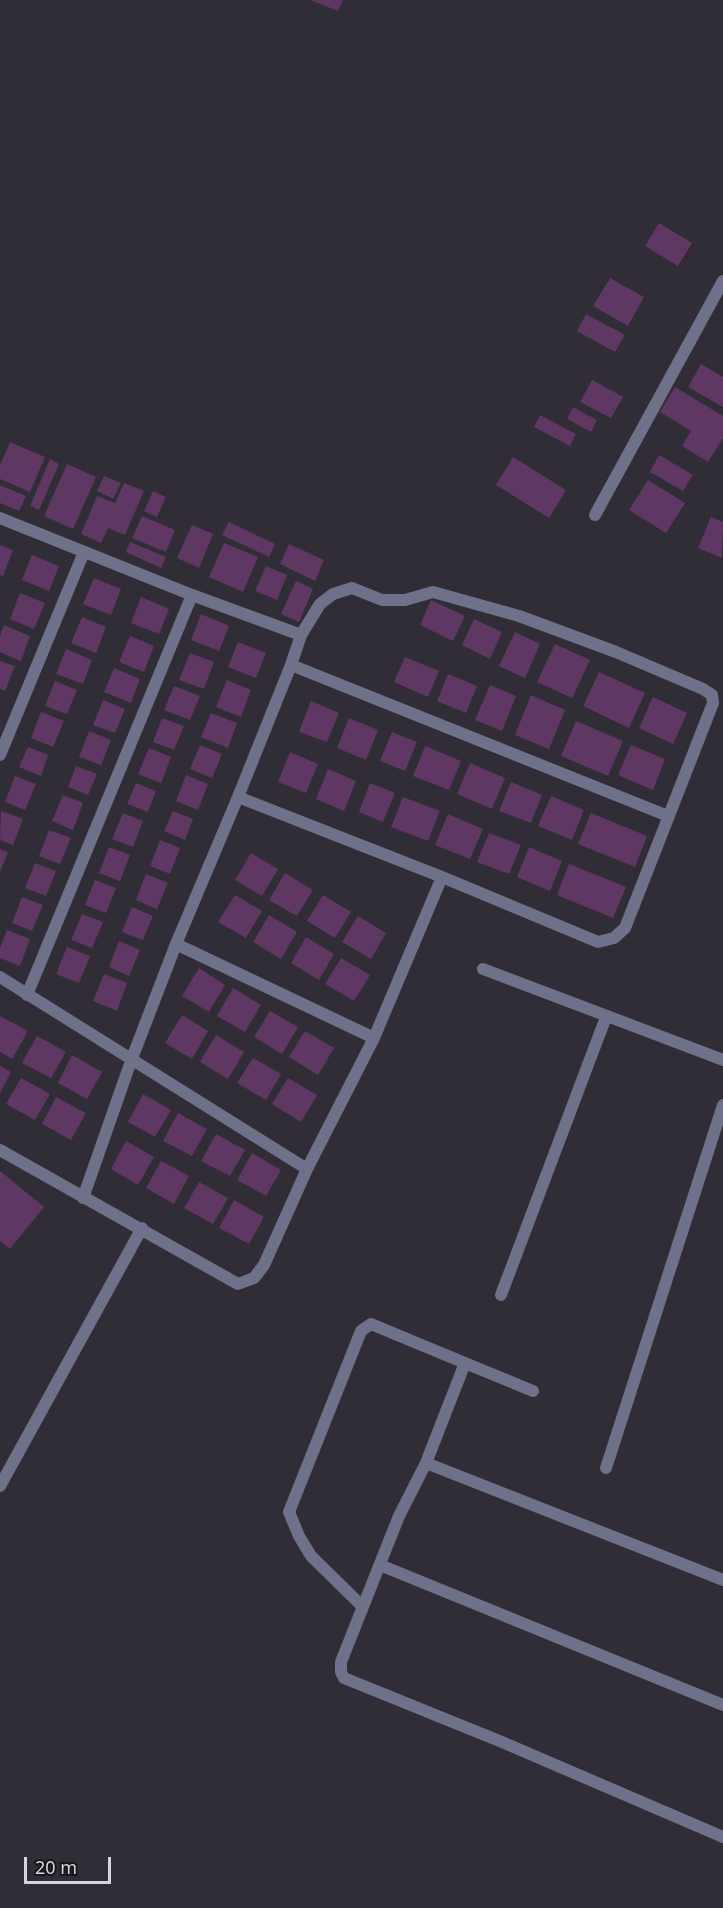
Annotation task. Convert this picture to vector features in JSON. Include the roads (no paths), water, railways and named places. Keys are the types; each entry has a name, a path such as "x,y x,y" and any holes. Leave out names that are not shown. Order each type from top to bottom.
{"street":[{"path":"595,514 723,281"},
{"path":"0,518 192,595 301,635"},
{"path":"0,756 84,552"},
{"path":"83,1197 131,1060 176,944 238,797 301,635 320,604 333,594 352,588 382,600 405,600 433,592 519,616 616,652 712,695 713,703 625,928 614,938 598,942 238,797"},
{"path":"27,995 192,595"},
{"path":"291,665 668,816"},
{"path":"0,1150 238,1284 254,1278 264,1265 307,1169 374,1038 441,877"},
{"path":"176,944 374,1038"},
{"path":"483,969 723,1060"},
{"path":"0,977 307,1169"},
{"path":"501,1295 606,1017"},
{"path":"606,1468 723,1105"},
{"path":"0,1486 142,1228"},
{"path":"363,1607 312,1556 299,1536 290,1512 361,1331 371,1324 533,1391"},
{"path":"465,1363 426,1463 399,1516 341,1662 341,1672 344,1678 502,1742 723,1837"},
{"path":"426,1463 723,1580"},
{"path":"380,1565 723,1706"}]}
